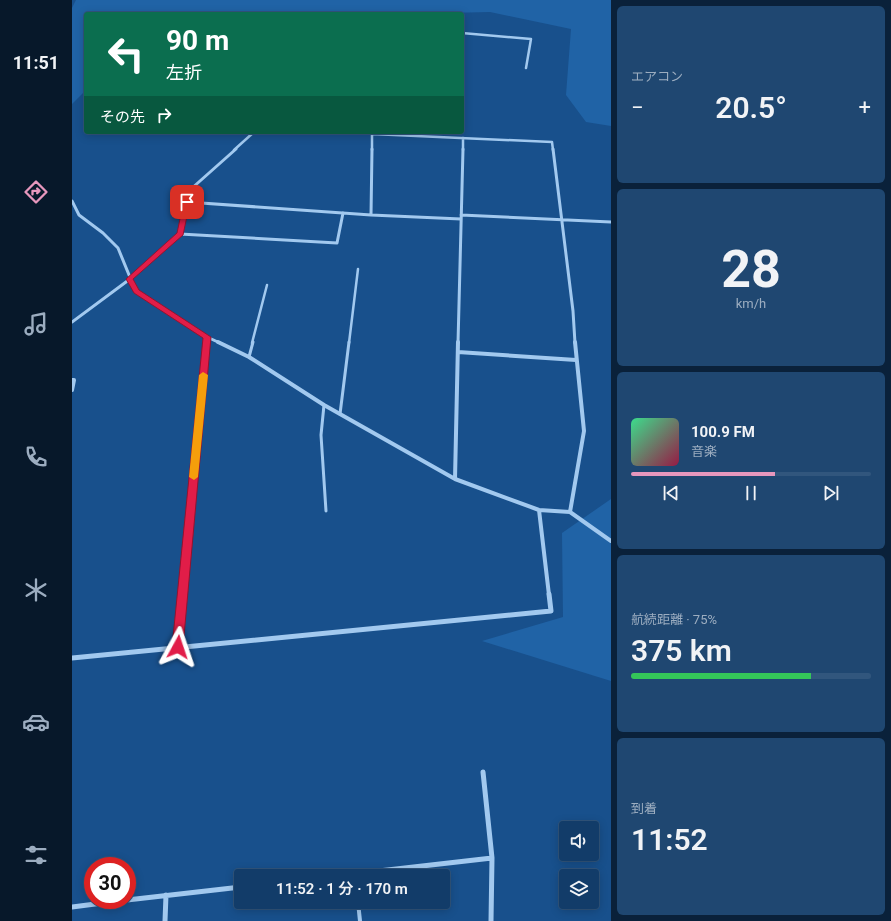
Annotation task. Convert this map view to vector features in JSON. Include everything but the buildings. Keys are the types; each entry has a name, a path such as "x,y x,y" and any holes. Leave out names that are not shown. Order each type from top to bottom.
{"street":[{"path":"464,33 531,39 526,68"},
{"path":"72,322 130,279 180,234 191,189 252,134"},
{"path":"371,215 372,134 552,142 573,311 576,360 584,431 570,512"},
{"path":"455,479 463,138"},
{"path":"72,201 79,215 118,248 136,292 207,337 249,357 324,405 455,479 539,510 570,512 611,541"},
{"path":"187,202 371,215 611,222"},
{"path":"180,234 337,243 343,213"},
{"path":"178,647 207,337"},
{"path":"458,352 576,360"},
{"path":"72,380 74,380 72,390"},
{"path":"72,658 551,611 539,510"},
{"path":"482,772 492,858 491,921"},
{"path":"403,869 492,858"},
{"path":"136,899 234,888"},
{"path":"165,921 166,895"},
{"path":"72,907 84,905"}],"lane":[{"path":"340,414 358,269"},
{"path":"249,357 267,285"},
{"path":"324,405 321,435 326,511"},
{"path":"359,909 360,921"}],"shaded area":[{"path":"76,0 611,0 611,126 586,122 566,95 571,29 490,12 84,12 84,92 72,104 72,8"},
{"path":"611,499 611,681 482,641 563,617 562,533"}],"slow traffic":[{"path":"194,477 203,375"}],"route":[{"path":"178,647 207,337 136,292 130,279 180,234 187,202"}]}
